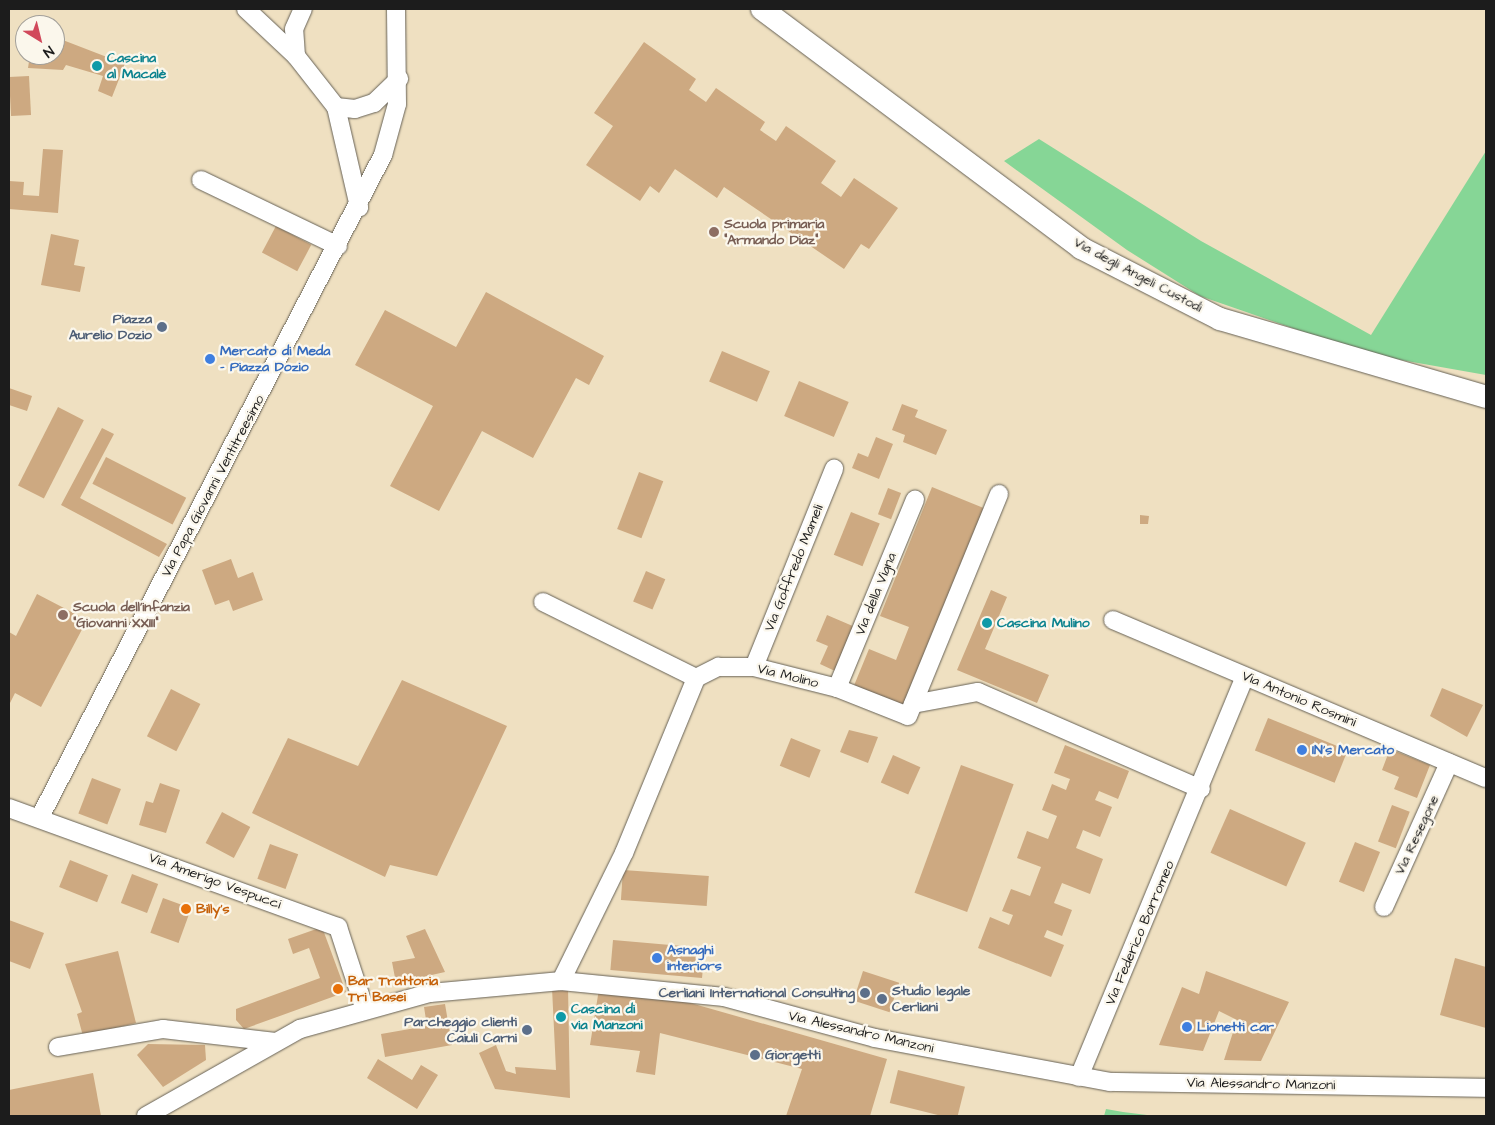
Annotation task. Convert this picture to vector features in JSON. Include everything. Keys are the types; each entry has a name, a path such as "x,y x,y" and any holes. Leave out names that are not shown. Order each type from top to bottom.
{"street":[{"path":"246,9 296,56 336,107 359,208"},
{"path":"296,56 294,29 303,9"},
{"name":"Via Papa Giovanni Ventitreesimo","path":"40,817 359,208 383,155 399,79 396,9"},
{"name":"Via degli Angeli Custodi","path":"762,9 1081,248 1220,319 1486,397"},
{"path":"336,107 355,109 374,103 399,79"},
{"path":"201,180 338,246"},
{"name":"Via Goffredo Mameli","path":"754,667 834,469"},
{"path":"913,704 999,494"},
{"name":"Via della Vigna","path":"837,688 914,500"},
{"path":"543,602 696,678 624,853 561,980"},
{"name":"Via Antonio Rosmini","path":"1113,620 1486,778"},
{"name":"Via Molino","path":"696,678 718,668 754,667 837,688 908,716 913,704"},
{"name":"Via Federico Borromeo","path":"1079,1077 1201,789 1246,676"},
{"path":"913,704 978,692 1201,789"},
{"name":"Via Resegone","path":"1384,907 1450,763"},
{"name":"Via Amerigo Vespucci","path":"9,808 40,817 338,927 366,1010"},
{"name":"Via Alessandro Manzoni","path":"146,1116 300,1028 430,994 561,980 724,997 875,1038 1110,1082 1486,1088"},
{"path":"58,1047 163,1029 275,1042"}],"green space":[{"path":"1039,139 1201,241 1371,335 1486,151 1486,375 1367,354 1200,296 1127,250 1004,161"},
{"path":"1106,1109 1123,1112 1155,1116 1104,1116"}],"building":[{"name":"Cascina al Macalè","path":"65,41 125,64 112,97 98,91 103,76 66,65 63,70 28,68 28,65 65,65"},
{"path":"644,42 696,79 689,90 706,102 716,88 765,122 760,130 776,141 786,126 836,161 821,183 841,197 854,178 898,208 869,249 861,244 844,269 724,187 717,198 675,169 659,193 650,186 640,201 586,165 613,126 594,113"},
{"path":"29,76 31,115 11,116 9,77"},
{"path":"43,149 63,150 58,213 9,209 9,181 24,182 23,195 39,196"},
{"path":"276,226 311,245 297,271 262,252"},
{"path":"51,234 79,240 74,265 85,267 80,292 41,285"},
{"path":"486,292 604,356 589,385 576,378 533,458 482,431 439,511 390,486 433,406 355,365 385,310 456,347"},
{"path":"722,351 770,371 757,402 709,381"},
{"path":"799,381 849,402 834,437 784,416"},
{"path":"9,388 32,396 27,411 9,405"},
{"path":"902,404 918,410 915,417 947,430 936,455 903,442 905,435 892,430"},
{"path":"58,407 84,420 44,499 18,485"},
{"path":"102,428 114,434 80,498 167,544 159,557 61,505"},
{"path":"876,437 893,444 879,479 852,468 858,453 868,457"},
{"path":"106,457 186,498 173,525 92,484"},
{"path":"639,472 663,481 641,538 617,529"},
{"path":"932,487 986,509 907,703 900,706 853,688 869,649 896,660 909,627 880,616"},
{"path":"888,488 901,493 891,519 878,514"},
{"path":"851,512 880,524 863,566 834,555"},
{"path":"1140,515 1149,516 1148,524 1140,524"},
{"path":"231,559 238,578 253,572 263,600 233,611 229,600 215,605 202,570"},
{"path":"646,571 665,579 652,610 633,601"},
{"name":"Cascina Mulino","path":"991,590 1007,597 985,649 1049,675 1037,703 957,670"},
{"path":"37,594 87,620 41,707 15,693 9,705 9,632 16,636"},
{"path":"827,615 855,627 835,671 820,664 828,646 816,641"},
{"path":"402,680 507,726 437,876 390,865 385,877 252,813 288,738 358,766"},
{"path":"1442,688 1483,705 1467,737 1430,716"},
{"path":"171,689 200,704 176,751 147,736"},
{"name":"IN's Mercato","path":"1268,718 1348,750 1335,783 1255,750"},
{"path":"849,730 878,737 868,763 840,752"},
{"path":"791,738 821,750 809,778 780,766"},
{"path":"1065,745 1129,771 1118,799 1099,791 1095,800 1112,807 1100,837 1083,830 1076,848 1103,859 1090,894 1062,883 1054,903 1072,910 1062,936 1047,930 1044,937 1064,945 1051,977 978,948 990,917 1009,925 1013,915 1002,911 1011,889 1030,896 1041,867 1017,858 1027,831 1048,839 1057,816 1042,810 1052,784 1066,790 1070,779 1054,773"},
{"path":"1390,749 1430,765 1417,798 1394,789 1399,777 1382,770"},
{"path":"893,755 920,767 908,795 881,782"},
{"path":"961,765 1014,784 967,912 914,893"},
{"path":"92,778 121,789 107,825 78,813"},
{"path":"160,783 180,790 166,833 139,825 146,801 153,803"},
{"path":"1392,805 1410,812 1396,848 1378,841"},
{"path":"1230,809 1306,843 1286,887 1210,853"},
{"path":"222,812 250,827 234,858 206,843"},
{"path":"1355,842 1380,852 1364,892 1339,882"},
{"path":"270,844 298,854 286,889 257,879"},
{"path":"70,860 108,875 97,902 59,887"},
{"path":"623,870 709,876 707,906 621,900"},
{"path":"132,874 158,884 147,913 121,903"},
{"path":"163,898 191,908 179,943 150,933"},
{"path":"9,920 44,933 30,969 9,961"},
{"path":"322,927 346,992 244,1029 236,1020 236,1009 320,978 309,948 293,954 288,939"},
{"path":"425,929 445,972 396,983 392,962 415,958 406,936"},
{"path":"613,940 705,948 702,978 610,970"},
{"path":"118,951 136,1023 83,1036 77,1014 82,1012 65,964"},
{"path":"1455,958 1486,967 1486,1028 1440,1015"},
{"path":"863,971 899,983 890,1012 853,1000"},
{"path":"1206,971 1289,1002 1261,1061 1224,1060 1237,1020 1219,1011 1203,1051 1159,1045 1182,987 1199,994"},
{"name":"Cascina di via Manzoni","path":"568,986 570,1098 495,1089 479,1053 496,1045 506,1071 516,1074 515,1067 556,1070 552,988"},
{"path":"599,989 666,996 887,1059 870,1116 786,1116 802,1069 660,1033 655,1075 636,1072 640,1051 590,1045"},
{"path":"445,1004 452,1045 385,1057 381,1034 427,1026 424,1007"},
{"path":"148,1044 205,1045 206,1060 163,1087 137,1055"},
{"path":"378,1059 412,1080 421,1065 438,1075 417,1109 367,1078"},
{"path":"898,1070 965,1087 958,1116 942,1116 890,1103"},
{"path":"93,1073 101,1116 9,1116 9,1090"}],"place":[{"name":"Cascina al Macalè","path":"97,66"},
{"name":"Scuola primaria \"Armando Diaz\"","path":"714,232"},
{"name":"Piazza Aurelio Dozio","path":"162,327"},
{"name":"Mercato di Meda - Piazza Dozio","path":"210,359"},
{"name":"Scuola dell'infanzia \"Giovanni XXIII\"","path":"63,615"},
{"name":"Cascina Mulino","path":"987,623"},
{"name":"IN's Mercato","path":"1302,750"},
{"name":"Billy's","path":"186,909"},
{"name":"Asnaghi interiors","path":"657,958"},
{"name":"Bar Trattoria Tri Basei","path":"338,989"},
{"name":"Cerliani International Consulting","path":"865,993"},
{"name":"Studio legale Cerliani","path":"882,999"},
{"name":"Cascina di via Manzoni","path":"561,1017"},
{"name":"Lionetti car","path":"1187,1027"},
{"name":"Parcheggio clienti Caiuli Carni","path":"527,1030"},
{"name":"Giorgetti","path":"755,1055"}]}
